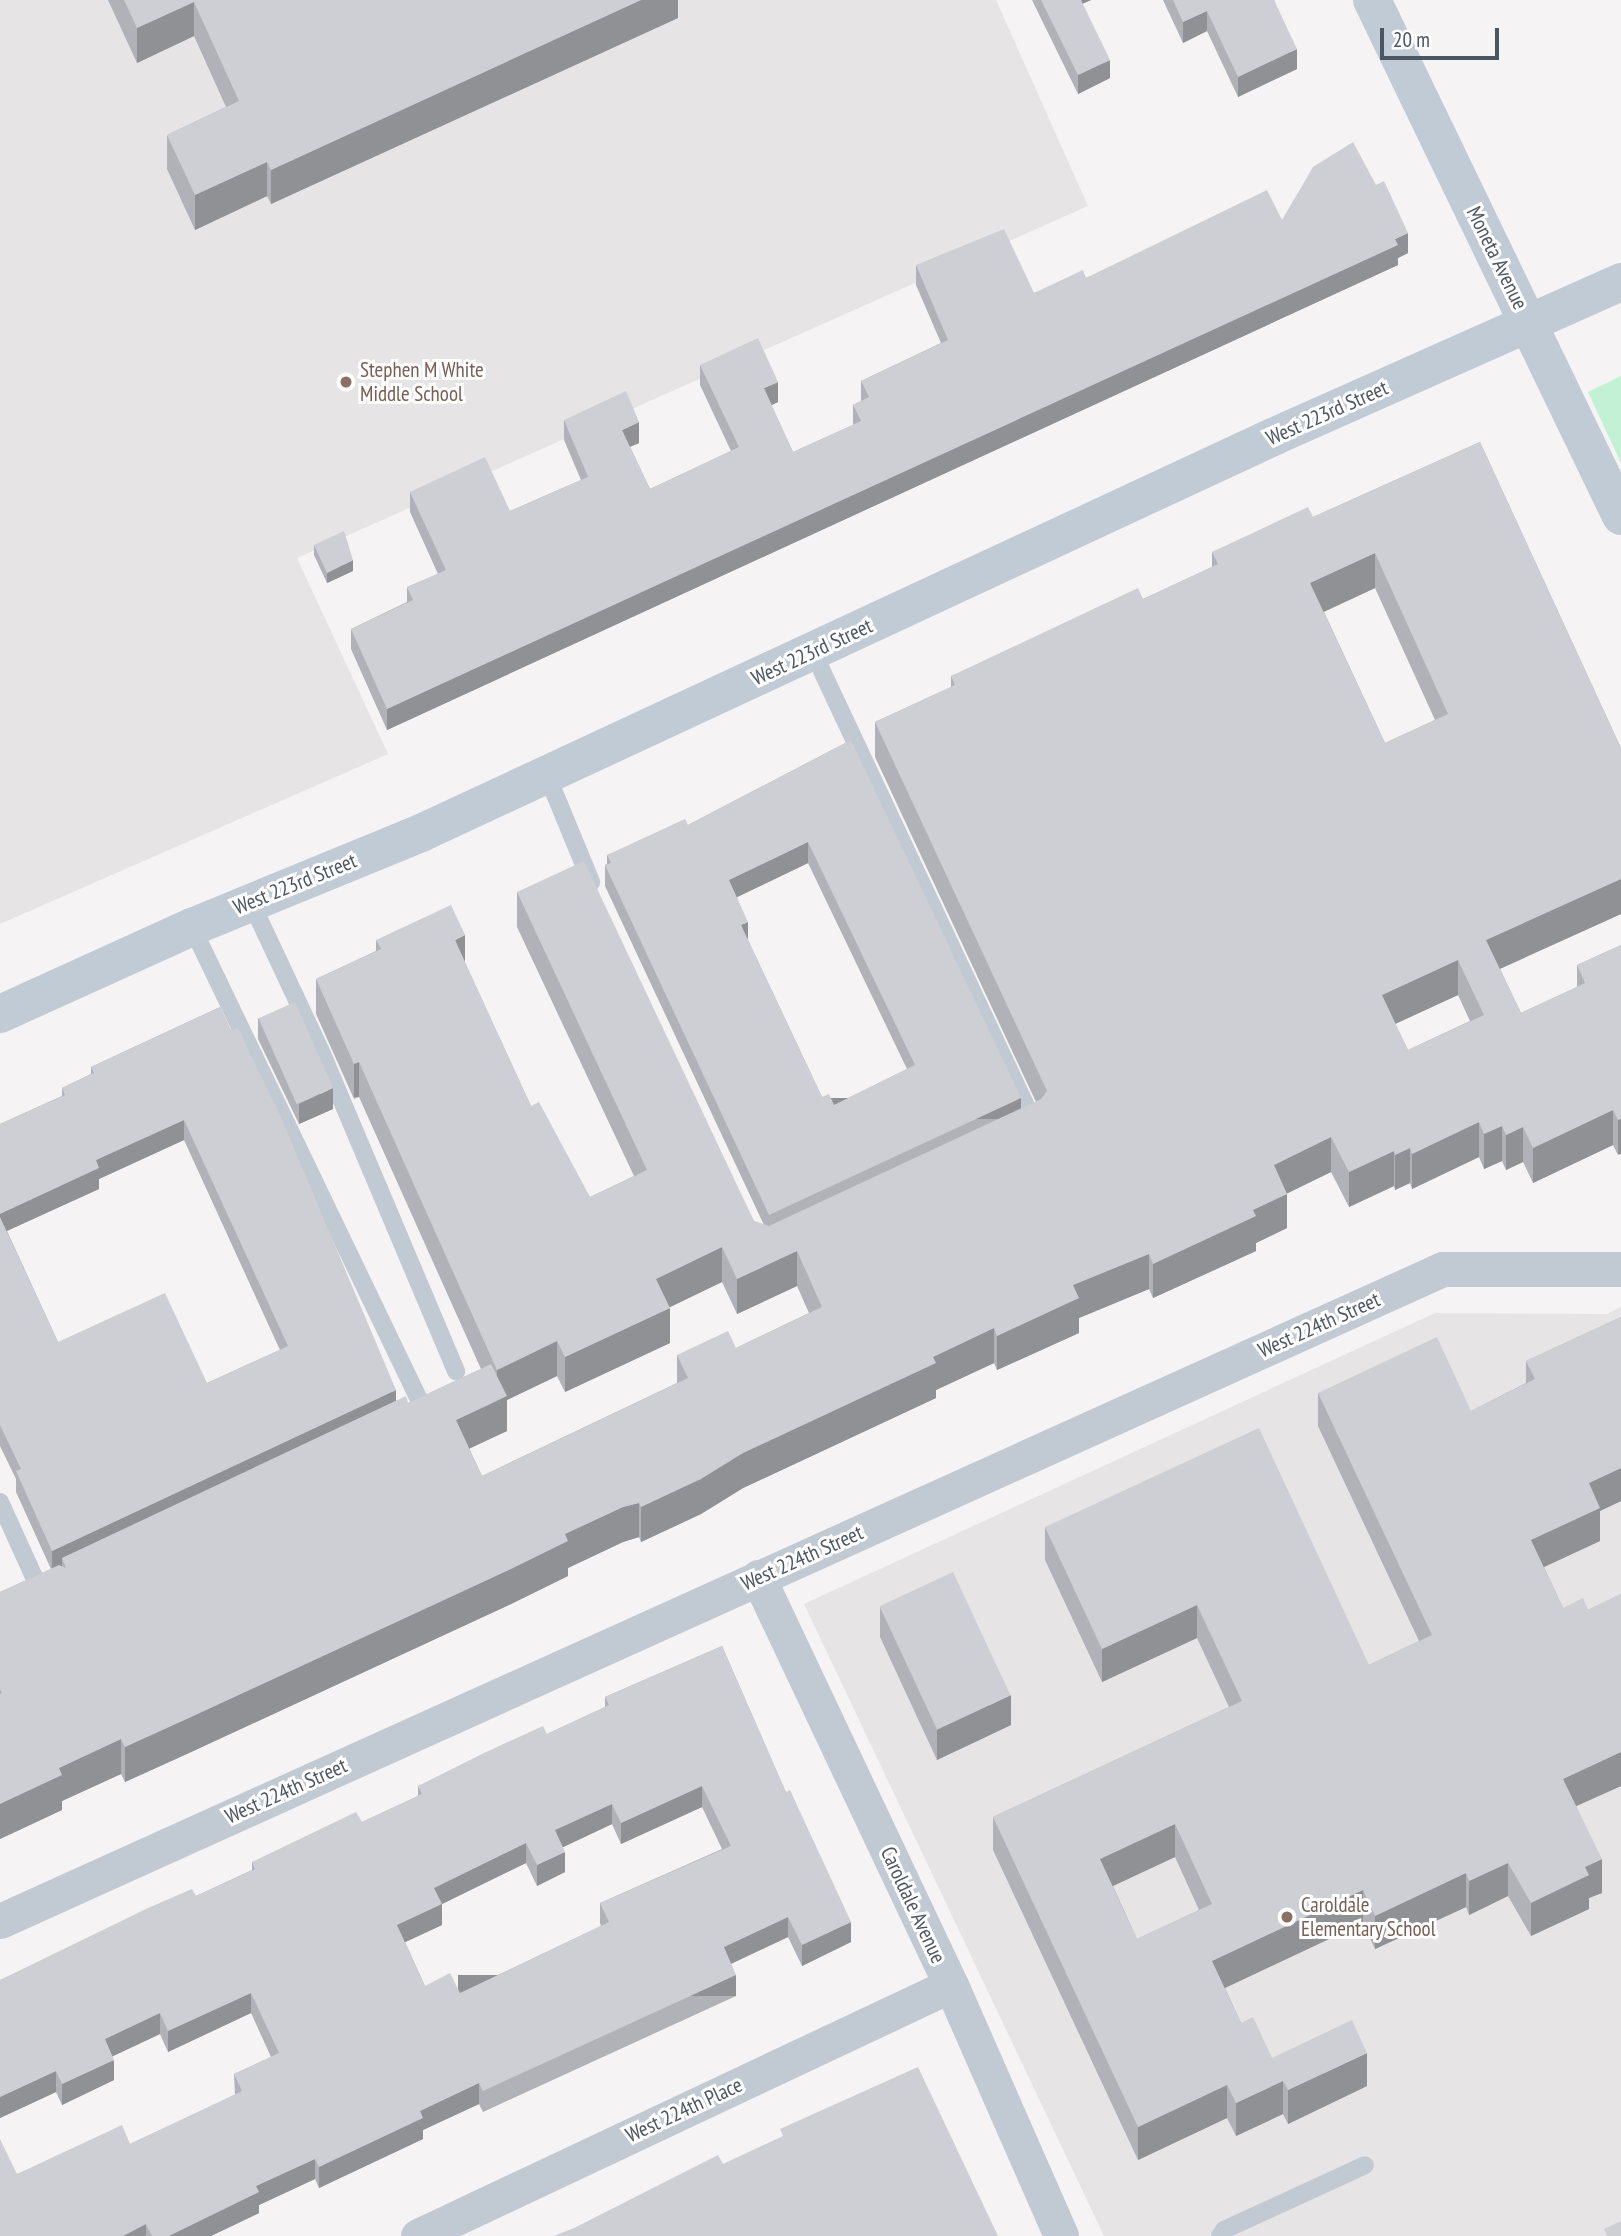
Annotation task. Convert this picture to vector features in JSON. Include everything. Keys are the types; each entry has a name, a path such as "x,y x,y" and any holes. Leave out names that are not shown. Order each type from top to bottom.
{"main road":[{"name":"Moneta Avenue","path":"1372,0 1621,516"},
{"name":"West 223rd Street","path":"0,1014 192,927 547,775 1621,282"}],"street":[{"name":"West 224th Street","path":"0,1921 1443,1269 1621,1269"},
{"name":"Caroldale Avenue","path":"758,1577 951,1985 1061,2236"},
{"name":"West 224th Place","path":"418,2236 951,1985"}],"lane":[{"path":"813,652 1036,1124 1024,1130"},
{"path":"547,775 597,896"},
{"path":"251,902 320,1049 456,1371"},
{"path":"192,927 424,1410 400,1421"},
{"path":"0,1502 40,1590 65,1578"},
{"path":"1220,2236 1224,2230 1364,2165"}],"shaded area":[{"name":"Stephen M White Middle School","path":"0,0 996,0 1088,206 297,558 388,754 0,924"},
{"name":"Caroldale Elementary School","path":"1621,1307 1621,2230 1607,2236 1104,2236 804,1604 1435,1313 1607,1314"}],"green space":[{"path":"1621,376 1621,463 1588,392"}],"building":[{"path":"124,0 641,0 271,170 267,162 195,195 167,135 239,101 194,2 137,28"},
{"path":"1041,0 1081,0 1110,60 1078,75"},
{"path":"1173,0 1274,0 1297,49 1238,77 1207,11 1183,22"},
{"path":"1353,142 1376,185 1384,181 1408,233 1395,239 1398,245 387,709 351,629 413,600 407,587 446,570 410,492 485,457 510,511 588,477 564,420 626,391 639,422 622,430 650,489 739,447 700,365 758,338 778,382 764,388 793,452 861,421 853,405 869,397 861,381 948,340 916,265 1004,229 1034,293 1083,270 1086,278 1267,190 1282,220 1313,167"},
{"path":"1480,442 1621,748 1621,879 1486,940 1521,1013 1585,983 1577,965 1621,945 1621,1119 1618,1120 1613,1110 1533,1148 1523,1127 1506,1135 1502,1126 1484,1134 1479,1122 1412,1154 1410,1148 1395,1155 1394,1151 1349,1172 1331,1137 1274,1165 1287,1194 1253,1210 1256,1216 1153,1264 1149,1254 1073,1285 1079,1298 997,1336 994,1328 933,1357 936,1363 743,1453 701,1479 641,1507 639,1503 623,1507 565,1534 568,1541 511,1569 125,1747 121,1739 59,1768 62,1775 0,1804 0,1592 59,1565 66,1568 62,1558 406,1396 408,1403 491,1364 507,1396 456,1420 482,1476 688,1378 677,1355 728,1331 736,1348 822,1307 797,1251 737,1279 722,1247 656,1279 670,1308 565,1357 557,1341 497,1370 359,1062 354,1064 316,979 381,949 376,940 451,905 465,935 455,940 531,1106 539,1102 590,1197 647,1170 517,892 584,861 754,1221 769,1226 1041,1099 1047,1091 875,722 955,685 951,676 1138,588 1143,599 1218,564 1212,552 1308,507 1313,517","holes":["1375,553 1448,714 1385,743 1310,583","1458,960 1484,1015 1408,1050 1382,995"]},
{"path":"344,531 353,560 327,573 314,545"},
{"path":"851,740 1021,1098 769,1215 605,865 611,863 607,855 685,819 688,825","holes":["808,842 915,1065 834,1105 829,1094 822,1097 741,925 748,922 729,880"]},
{"path":"295,1002 333,1088 297,1104 258,1018"},
{"path":"220,1007 231,1030 238,1028 279,1113 396,1390 52,1551 16,1471 21,1469 0,1425 0,1217 58,1342 165,1293 207,1383 288,1346 184,1120 96,1160 99,1168 0,1214 0,1124 65,1095 62,1088 94,1073 91,1067"},
{"path":"1621,1317 1621,1468 1589,1483 1600,1508 1531,1540 1563,1608 1583,1598 1588,1610 1621,1594 1621,1752 1563,1779 1602,1859 1585,1867 1589,1875 1531,1903 1508,1863 1469,1881 1466,1873 1375,1916 1363,1890 1212,1961 1241,2023 1253,2017 1272,2058 1352,2020 1367,2053 1288,2090 1283,2081 1236,2103 1227,2085 1138,2127 993,1817 1242,1701 1197,1605 1102,1649 1045,1527 1259,1428 1369,1665 1432,1635 1318,1393 1437,1337 1471,1411 1535,1379 1526,1361","holes":["1175,1824 1212,1904 1137,1939 1100,1859"]},
{"path":"953,1572 1010,1695 937,1729 880,1606"},
{"path":"722,1646 786,1792 790,1790 851,1922 802,1945 788,1917 724,1947 736,1975 483,2091 479,2083 420,2111 423,2118 319,2167 315,2159 256,2186 259,2192 169,2236 152,2236 146,2224 123,2236 0,2236 0,2139 17,2174 122,2125 130,2144 242,2091 234,2074 279,2053 251,1993 168,2031 160,2013 105,2039 114,2060 62,2084 56,2071 0,2097 0,1980 148,1908 192,1889 196,1896 255,1869 252,1862 356,1812 362,1822 422,1794 418,1786 484,1753 543,1726 547,1734 609,1705 605,1697","holes":["702,1786 731,1846 600,1903 609,1922 460,1993 450,1973 425,1986 397,1925 442,1904 434,1888 526,1843 537,1865 565,1852 555,1830 612,1804 621,1823"]},
{"path":"918,2067 998,2236 554,2236 718,2155 723,2164 783,2136 780,2129"},
{"path":"1621,2221 1621,2236 1607,2236 1604,2229"}],"place":[{"name":"Stephen M White Middle School","path":"346,382"},
{"name":"Caroldale Elementary School","path":"1287,1917"}]}
